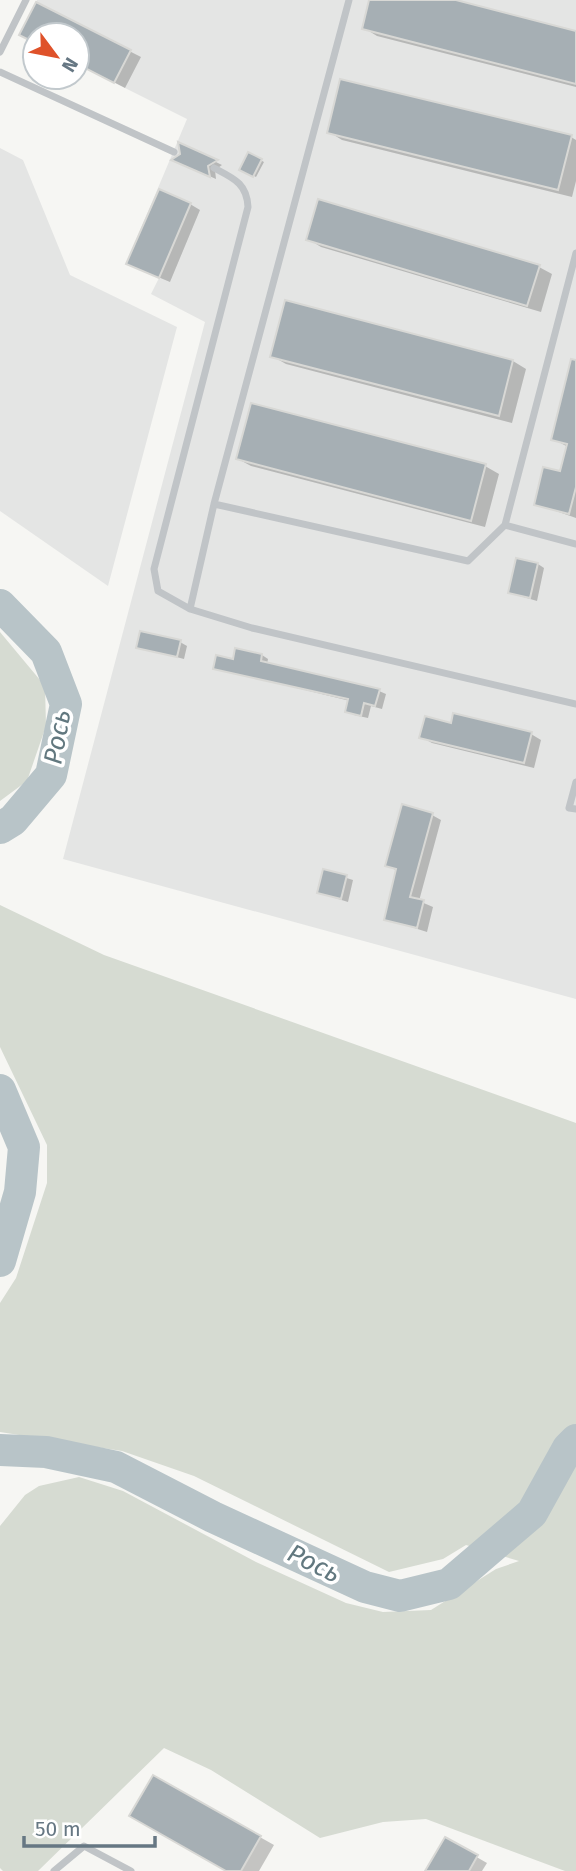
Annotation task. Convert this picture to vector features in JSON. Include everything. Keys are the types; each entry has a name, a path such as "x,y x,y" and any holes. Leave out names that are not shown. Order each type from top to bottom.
{"lane":[{"path":"0,52 26,0"},
{"path":"190,609 214,504 349,0"},
{"path":"0,72 174,152"},
{"path":"214,168 239,181 247,194 248,207 154,569 158,591 190,609 252,628 576,704"},
{"path":"214,504 468,561 505,525 576,253"},
{"path":"505,525 576,544"},
{"path":"576,782 569,808 576,809"},
{"path":"54,1871 84,1846 131,1871"}],"shaded area":[{"path":"37,0 576,0 576,999 63,859 205,322 151,294 159,278 126,264 187,119 91,71 91,21 26,21"},
{"path":"0,148 23,160 70,275 177,327 108,586 0,511"},
{"path":"0,632 45,686 46,726 27,781 0,801"},
{"path":"0,905 104,955 576,1123 576,1871 565,1871 426,1819 383,1822 320,1838 211,1770 164,1748 38,1871 3,1871 0,1868 0,1526 25,1495 39,1486 79,1477 123,1491 256,1562 346,1603 383,1612 431,1610 496,1569 519,1561 466,1545 443,1559 389,1572 194,1476 122,1451 0,1432 0,1303 16,1278 47,1183 47,1145 0,1047"}],"building":[{"path":"369,0 456,0 576,31 576,84 362,29"},
{"path":"36,2 74,21 26,21"},
{"path":"91,30 131,50 114,83 91,71"},
{"path":"340,79 572,135 558,190 327,133"},
{"path":"178,142 218,160 208,166 210,177 171,160 180,154"},
{"path":"248,152 262,159 253,177 239,170"},
{"path":"159,189 191,203 159,278 126,264"},
{"path":"318,199 540,265 527,306 306,240"},
{"path":"285,300 513,360 499,416 270,357"},
{"path":"571,359 576,360 576,487 569,514 534,505 543,467 560,471 567,444 551,440"},
{"path":"251,403 486,464 471,521 236,459"},
{"path":"516,558 538,563 530,598 508,593"},
{"path":"140,631 181,640 177,657 136,648"},
{"path":"235,648 262,654 261,661 380,689 375,706 364,703 361,716 345,712 348,699 213,669 216,655 233,659"},
{"path":"453,713 532,732 524,763 419,738 425,716 451,723"},
{"path":"402,804 433,813 410,897 424,900 417,928 384,920 396,869 385,866"},
{"path":"323,869 347,875 341,899 317,893"},
{"path":"153,1775 261,1836 241,1871 226,1871 129,1816"},
{"path":"445,1837 478,1855 469,1871 425,1871"}],"waterway":[{"name":"Рось","path":"0,605 46,652 66,704 51,775 13,820 0,828"},
{"name":"Рось","path":"0,1090 24,1147 20,1192 0,1261"},
{"name":"Рось","path":"0,1450 46,1452 116,1467 213,1517 365,1587 400,1596 449,1584 532,1513 568,1448 576,1440"}]}
